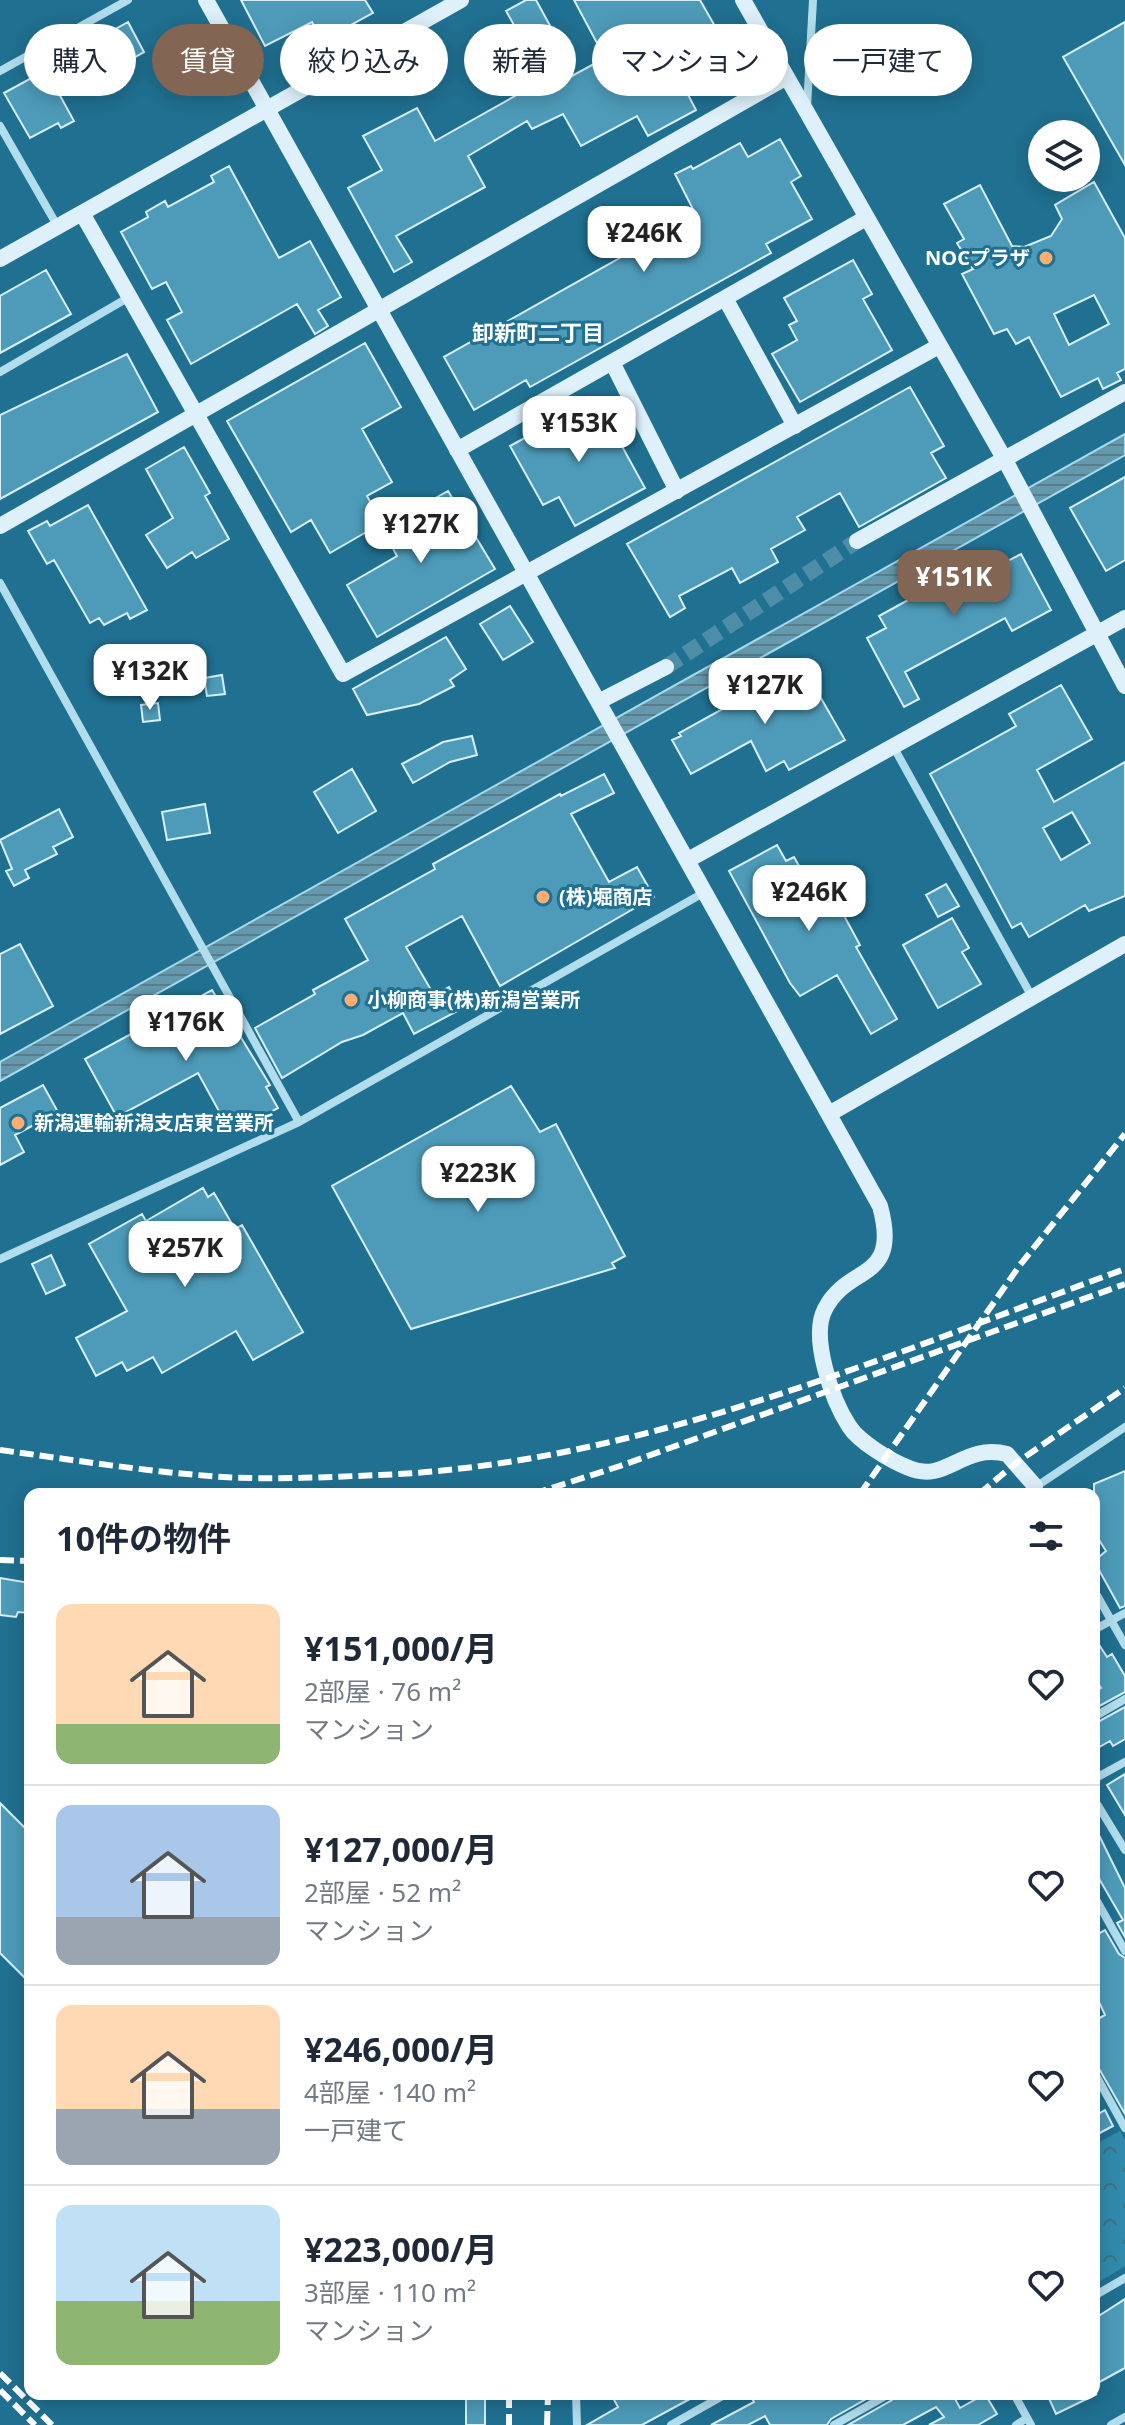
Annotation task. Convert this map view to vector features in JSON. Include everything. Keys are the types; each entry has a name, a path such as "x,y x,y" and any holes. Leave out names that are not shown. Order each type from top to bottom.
{"street":[{"path":"0,71 128,0"},
{"path":"206,0 265,111 529,573 880,1206 885,1241 875,1265 835,1295 820,1319 820,1349 849,1426 898,1462 920,1471 940,1471 980,1451 1007,1454 1032,1488"},
{"path":"0,259 461,0"},
{"path":"743,0 756,24"},
{"path":"807,116 813,0"},
{"path":"788,83 1005,460 1125,686"},
{"path":"0,526 754,96"},
{"path":"0,126 58,227"},
{"path":"82,213 343,674 939,346"},
{"path":"457,450 866,218"},
{"path":"0,372 131,296"},
{"path":"725,298 795,426"},
{"path":"612,362 677,491"},
{"path":"857,541 1125,392"},
{"path":"0,583 299,1122"},
{"path":"688,860 1125,618"},
{"path":"600,701 666,667"},
{"path":"893,746 1032,997"},
{"path":"0,1259 299,1122 706,892"},
{"path":"829,1114 1125,944"},
{"path":"1038,1488 1125,1427"},
{"path":"1100,1601 1125,1645"},
{"path":"1100,1627 1125,1613"},
{"path":"1100,1714 1125,1699"},
{"path":"1100,1776 1125,1762"},
{"path":"1100,1809 1125,1850"},
{"path":"1100,1907 1125,1951"},
{"path":"1100,2083 1125,2128"},
{"path":"1100,2293 1125,2278"},
{"path":"576,2400 577,2425"},
{"path":"671,2425 715,2400"},
{"path":"834,2425 878,2400"},
{"path":"1016,2425 1029,2422 1017,2400"},
{"path":"1111,2425 1125,2417"}],"green space":[{"path":"1120,2131 1125,2140 1125,2266 1100,2281 1100,2142"}],"shaded area":[{"path":"1125,434 1125,455 0,1081 0,1062"}],"building":[{"path":"241,0 365,0 373,13 353,24 280,24 280,38 265,46 264,24 254,24"},
{"path":"526,0 536,0 549,24 513,24 506,11"},
{"path":"574,0 700,0 714,24 592,24 592,34"},
{"path":"1125,22 1125,165 1100,120 1063,57"},
{"path":"136,37 144,52 136,56"},
{"path":"592,65 592,96 689,96 696,110 648,136 637,116 581,146 563,114 532,129 527,121 468,156 485,187 396,236 412,262 394,272 348,188 382,170 363,136 417,108 435,141 515,96 576,96 576,74"},
{"path":"24,82 24,96 60,96 74,121 61,128 58,123 30,138 4,93"},
{"path":"780,139 801,176 791,182 812,219 766,244 771,253 530,387 526,380 474,410 444,357 696,215 675,174 691,166 693,169 740,143 748,157"},
{"path":"229,166 279,258 310,241 341,297 318,310 328,326 315,334 297,304 191,364 167,320 182,312 166,282 152,289 121,232 148,217 146,212 165,201 168,207 214,182 211,176"},
{"name":"NOCプラザ","path":"980,185 1012,246 1024,247 1051,236 1062,219 1055,205 1077,192 1100,192 1125,238 1125,369 1117,373 1121,380 1103,389 1098,378 1061,397 1029,337 1016,344 1007,329 994,334 962,274 973,269 957,243 964,239 944,204","holes":["1094,295 1109,324 1069,345 1054,314"]},
{"path":"853,260 872,294 863,299 892,350 800,402 772,354 797,340 789,325 797,321 784,298"},
{"path":"46,270 71,314 0,353 0,296"},
{"path":"365,343 401,407 362,429 392,482 367,496 382,523 330,553 311,520 291,532 227,421"},
{"path":"127,354 158,412 0,499 0,415"},
{"path":"910,387 944,446 931,453 946,478 859,527 840,493 797,517 805,530 771,549 778,562 740,583 732,568 679,596 685,608 670,617 627,544"},
{"path":"596,399 645,488 575,526 559,497 543,505 510,446"},
{"path":"184,447 210,493 205,496 229,539 196,558 192,552 167,568 146,535 173,518 146,469"},
{"path":"1125,477 1125,560 1106,571 1070,508"},
{"path":"448,491 495,569 377,637 347,585 397,556 382,528"},
{"path":"88,505 147,610 130,619 127,613 104,625 99,618 90,623 54,560 47,564 28,531 47,521 50,526"},
{"path":"1021,554 1051,610 1012,631 1005,618 905,672 919,699 904,707 867,638 886,628 879,616 968,567 975,578"},
{"path":"510,606 533,642 503,660 480,624"},
{"path":"446,637 466,669 450,680 454,686 419,704 367,715 353,689"},
{"path":"200,653 202,672 183,675 181,656"},
{"path":"802,665 845,740 789,770 784,761 766,771 751,741 691,774 672,740 681,736 679,733"},
{"path":"222,675 225,694 207,696 204,678"},
{"path":"1061,685 1092,739 1037,770 1054,802 1125,762 1125,896 1089,911 1085,905 1029,937 1021,923 1012,928 930,774 1016,726 1009,714","holes":["1072,812 1090,843 1061,860 1043,828"]},
{"path":"158,703 160,720 143,722 141,705"},
{"path":"472,736 477,755 450,762 413,783 402,764 443,742"},
{"path":"352,769 376,811 338,833 314,792"},
{"path":"604,774 614,793 571,814 609,882 637,867 654,897 500,986 462,916 406,947 434,995 449,987 461,1009 414,1034 403,1013 363,1035 342,1042 282,1078 255,1028 315,994 313,990 368,960 345,919 435,869 433,864 560,794"},
{"path":"205,804 210,833 167,840 162,812"},
{"path":"59,809 73,837 53,847 57,854 25,870 29,878 14,886 6,871 12,869 0,840"},
{"path":"777,845 786,861 794,857 810,885 823,877 860,945 856,947 897,1019 871,1034 837,975 800,996 790,983 729,871"},
{"path":"946,884 959,906 938,917 926,895"},
{"path":"952,918 969,948 962,952 981,984 938,1008 903,945"},
{"path":"20,944 53,1006 0,1034 0,954"},
{"path":"212,990 270,1085 266,1087 278,1108 231,1133 198,1073 117,1117 85,1059"},
{"name":"新潟運輸新潟支店東営業所","path":"43,1085 58,1112 15,1135 24,1152 0,1165 0,1108"},
{"path":"511,1086 540,1132 556,1124 625,1256 612,1263 615,1268 411,1329 332,1186"},
{"path":"203,1188 208,1197 214,1193 235,1229 242,1225 303,1332 253,1360 236,1331 162,1373 153,1357 127,1371 122,1362 96,1376 76,1338 127,1311 89,1244 142,1214 146,1221"},
{"path":"51,1255 65,1285 46,1294 32,1264"},
{"path":"1125,1471 1125,1606 1120,1608 1100,1572 1100,1556 1106,1551 1100,1542 1100,1488 1094,1488 1094,1484"},
{"path":"0,1578 24,1582 24,1612 18,1612 16,1617 0,1615"},
{"path":"1100,1646 1107,1657 1112,1654 1125,1676 1125,1692 1100,1706"},
{"path":"1125,1707 1125,1739 1113,1746 1110,1741 1100,1747 1100,1721"},
{"path":"1125,1774 1125,1815 1107,1785"},
{"path":"0,1803 24,1827 24,1977 0,1953"},
{"path":"1100,1837 1125,1888 1125,1937 1117,1923 1123,1920 1100,1880"},
{"path":"1105,1930 1119,1954 1125,1958 1125,2114 1100,2070 1100,2018 1105,2015 1100,2004 1100,1933"},
{"path":"1105,2110 1113,2126 1100,2133 1100,2113"},
{"path":"1125,2299 1125,2368 1100,2382 1100,2315"},
{"path":"466,2400 485,2400 485,2425 466,2425"},
{"path":"614,2400 688,2400 642,2425 587,2425 618,2407"},
{"path":"864,2400 831,2419 827,2425 770,2425 765,2416 748,2425 711,2425 754,2402"},
{"path":"892,2400 956,2400 960,2408 974,2400 989,2400 997,2414 978,2425 929,2425 944,2417 936,2407 903,2425 848,2425"},
{"path":"1050,2400 1085,2400 1056,2414"}],"tunnel":[{"path":"666,667 857,541"}],"railway":[{"path":"864,1488 1020,1265 1125,1134"},
{"path":"0,1450 139,1469 242,1478 380,1475 477,1467 572,1450 666,1428 760,1400 852,1370 1125,1269"},
{"path":"552,1488 1125,1284"},
{"path":"986,1488 1016,1463 1125,1388"},
{"path":"0,1560 24,1561"},
{"path":"0,2373 24,2397"},
{"path":"0,2390 35,2425"},
{"path":"27,2400 52,2425"},
{"path":"509,2400 509,2425"},
{"path":"547,2425 548,2400"}],"place":[{"name":"NOCプラザ","path":"1046,258"},
{"name":"(株)堀商店","path":"543,897"},
{"name":"小柳商事(株)新潟営業所","path":"351,1000"},
{"name":"新潟運輸新潟支店東営業所","path":"18,1123"}],"district":[{"name":"卸新町二丁目","path":"538,333"}]}
